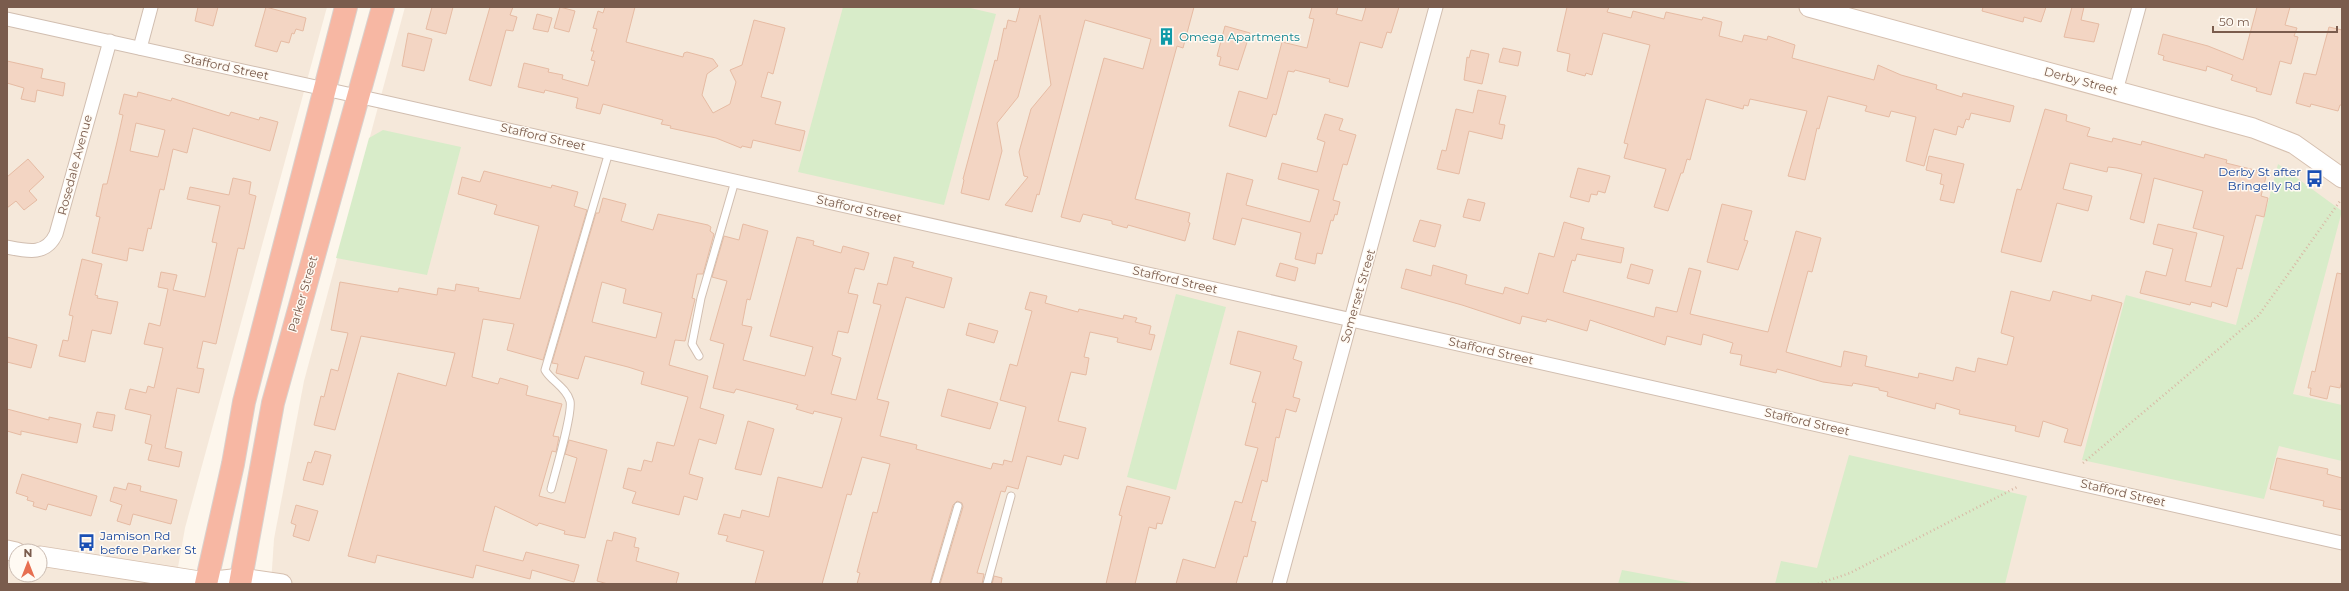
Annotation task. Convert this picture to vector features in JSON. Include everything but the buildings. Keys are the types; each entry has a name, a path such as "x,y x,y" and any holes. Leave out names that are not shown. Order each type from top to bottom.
{"highway":[{"path":"207,583 233,464 244,402 346,7"},
{"name":"Parker Street","path":"241,581 273,403 383,7"}],"street":[{"path":"140,48 151,7"},
{"name":"Somerset Street","path":"1279,584 1436,7"},
{"name":"Derby Street","path":"1809,7 2116,91 2280,138 2294,144 2342,178"},
{"path":"2116,91 2139,7"},
{"name":"Stafford Street","path":"7,19 609,152 2342,543"},
{"name":"Rosedale Avenue","path":"7,247 40,250 50,244 56,234 110,42"},
{"path":"48,557 207,583 241,581 282,584"}],"lane":[{"path":"551,489 567,428 570,401 562,387 548,376 545,370 609,152"},
{"path":"699,356 692,344 701,298 735,181"},
{"path":"987,584 1011,496"},
{"path":"935,584 958,506"}],"path":[{"path":"2083,463 2259,315 2340,201"},
{"path":"1818,584 1850,572 2019,486"}],"shaded area":[{"path":"7,7 327,7 185,528 175,584 7,584"},
{"path":"405,7 2342,7 2342,584 271,584 274,539 304,381"}],"green space":[{"path":"843,7 966,7 996,14 944,205 798,172"},
{"path":"383,130 461,147 427,275 336,258 369,138"},
{"path":"2278,164 2342,211 2293,394 2342,405 2342,461 2279,446 2264,499 2082,460 2126,295 2236,325"},
{"path":"1176,294 1226,307 1176,490 1127,477"},
{"path":"1849,455 2027,496 2005,584 1775,584 1781,561 1817,568"},
{"path":"1622,570 1697,584 1618,584"}],"place":[{"name":"Omega Apartments","path":"1166,37"},
{"name":"Derby St after Bringelly Rd","path":"2314,179"},
{"name":"Jamison Rd before Parker St","path":"87,543"}]}
